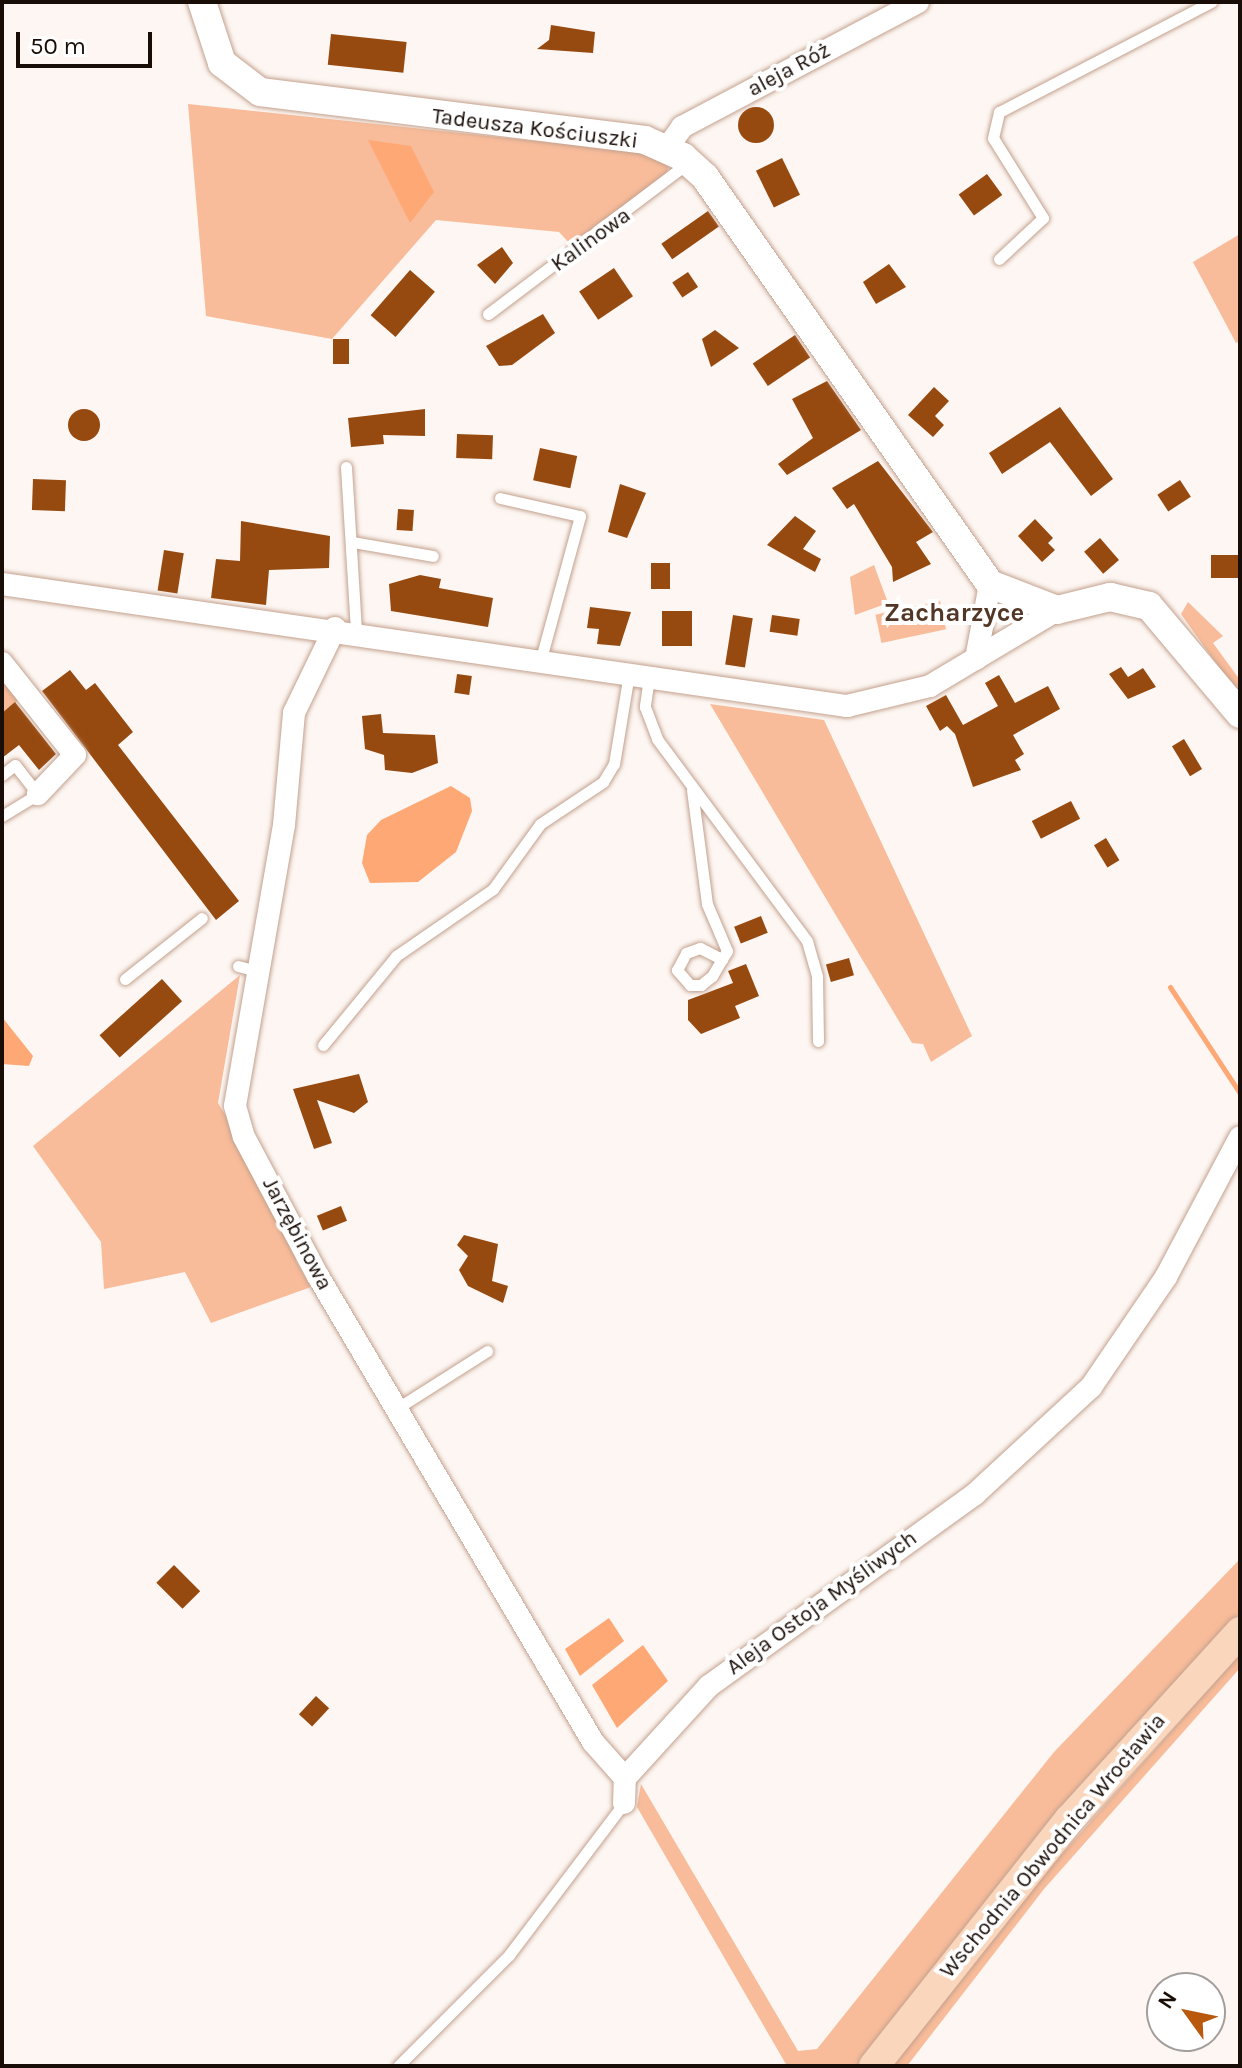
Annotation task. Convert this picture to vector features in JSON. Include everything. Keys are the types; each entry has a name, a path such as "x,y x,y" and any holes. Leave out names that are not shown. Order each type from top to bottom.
{"main road":[{"name":"Wschodnia Obwodnica Wrocławia","path":"874,2066 1070,1819 1240,1632"}],"street":[{"name":"Tadeusza Kościuszki","path":"202,2 222,63 260,92 678,155"},
{"name":"aleja Róż","path":"678,155 682,127 918,2"},
{"path":"678,155 990,584 1057,610"},
{"path":"2,584 346,630 847,706 905,696 976,659 1057,610 1110,597 1149,606 1240,714"},
{"path":"976,659 990,584"},
{"name":"Jarzębinowa","path":"346,630 294,713 287,810 248,969 235,1106 244,1137 396,1409 593,1742 625,1778"},
{"path":"2,663 75,755 38,794"},
{"name":"Aleja Ostoja Myśliwych","path":"625,1778 709,1686 975,1494 1063,1417 1138,1324 1240,1137"},
{"path":"624,1803 625,1778"}],"lane":[{"path":"999,259 1043,218 993,138 999,112 1211,2"},
{"name":"Kalinowa","path":"488,314 672,182 678,155"},
{"path":"346,467 353,542 346,630"},
{"path":"500,498 580,516 541,659"},
{"path":"353,542 433,556"},
{"path":"639,674 648,720 692,790 807,941 818,1041"},
{"path":"323,1045 396,956 493,889 540,824 603,782 614,764 639,674"},
{"path":"2,775 15,765 38,794 2,816"},
{"path":"692,790 696,854 727,951 722,959"},
{"path":"125,979 202,918"},
{"path":"396,1409 487,1351"},
{"path":"398,2066 509,1955 624,1803"}],"shaded area":[{"path":"188,104 650,153 669,164 666,177 571,245 559,232 436,220 332,339 206,316"},
{"path":"368,140 411,146 434,192 410,223"},
{"path":"1240,234 1240,341 1236,343 1193,262"},
{"path":"874,565 888,603 855,615 850,577"},
{"path":"940,601 946,629 881,643 875,615"},
{"path":"1188,602 1223,636 1213,643 1240,680 1240,697 1181,614"},
{"path":"2,677 19,700 2,713"},
{"path":"710,704 824,720 972,1036 931,1062 923,1044 912,1043"},
{"path":"451,786 470,798 472,811 456,852 418,882 370,883 362,863 367,835 381,820"},
{"path":"240,975 218,1103 297,1233 296,1261 311,1287 211,1323 185,1272 104,1289 101,1242 33,1146"},
{"path":"2,1017 33,1056 29,1066 2,1064"},
{"path":"1240,1559 1240,1613 857,2066 787,2066 637,1807 641,1784 798,2051 817,2049 1054,1752"},
{"path":"609,1618 624,1641 580,1676 565,1649"},
{"path":"643,1645 668,1681 617,1728 592,1685"},
{"path":"1240,1654 1240,1668 1044,1889 907,2066 891,2066 1003,1920"}],"building":[{"path":"551,25 595,32 593,53 537,49 549,40"},
{"path":"331,34 407,42 403,73 328,65"},
{"path":"756,107 769,112 774,125 769,138 756,143 743,138 738,125 743,112"},
{"path":"782,158 800,195 774,208 756,171"},
{"path":"987,174 1002,195 974,216 959,195"},
{"path":"708,211 719,227 672,259 661,244"},
{"path":"502,247 513,263 495,284 477,265"},
{"path":"889,264 906,287 876,304 863,282"},
{"path":"614,268 633,296 598,320 579,291"},
{"path":"410,270 435,292 396,337 371,315"},
{"path":"688,272 698,287 682,298 672,283"},
{"path":"543,314 555,333 512,365 499,366 486,346"},
{"path":"715,330 739,348 711,367 702,339"},
{"path":"795,335 810,357 768,386 753,364"},
{"path":"333,339 349,339 349,364 333,364"},
{"path":"827,381 861,430 787,475 778,464 813,438 792,399"},
{"path":"934,387 949,401 935,416 944,425 933,437 908,415"},
{"path":"1060,407 1113,479 1091,496 1050,442 1002,474 989,453"},
{"path":"84,409 95,414 100,425 95,436 84,441 73,436 68,425 73,414"},
{"path":"425,409 425,436 383,435 384,444 351,447 348,418"},
{"path":"457,434 493,435 492,459 456,458"},
{"path":"540,448 577,456 570,488 533,480"},
{"path":"878,461 933,532 916,542 931,564 893,582 892,567 854,504 847,509 832,488"},
{"path":"33,479 66,480 65,511 32,510"},
{"path":"1180,480 1191,497 1168,511 1157,495"},
{"path":"620,484 646,493 627,538 608,532"},
{"path":"398,509 414,510 412,531 397,530"},
{"path":"795,516 816,531 803,549 821,559 815,572 767,545"},
{"path":"1035,519 1053,538 1048,543 1055,550 1042,562 1018,536"},
{"path":"241,521 330,536 329,568 269,570 266,605 211,598 216,559 240,561"},
{"path":"1100,538 1119,560 1103,574 1084,552"},
{"path":"164,550 184,553 177,594 158,590"},
{"path":"1211,555 1240,555 1240,578 1211,578"},
{"path":"651,563 670,563 670,589 651,589"},
{"path":"420,575 441,579 439,588 493,598 488,627 391,611 389,584"},
{"path":"590,607 631,612 620,646 597,644 599,629 587,628"},
{"path":"662,611 692,611 692,646 662,646"},
{"path":"733,615 753,618 745,668 725,664"},
{"path":"772,615 800,619 797,636 770,632"},
{"path":"1121,667 1128,677 1143,668 1156,687 1128,699 1109,674"},
{"path":"70,670 86,690 95,683 133,732 118,745 239,901 216,920 42,691"},
{"path":"457,674 472,676 469,695 454,693"},
{"path":"999,675 1015,703 1048,686 1060,709 1013,735 1024,754 1015,760 1021,770 973,787 955,734 947,726 940,731 926,706 946,695 963,725 998,706 985,683"},
{"path":"15,702 56,754 39,770 19,745 2,758 2,713"},
{"path":"381,714 383,733 435,735 438,763 412,773 385,770 384,755 365,749 362,716"},
{"path":"1184,739 1202,769 1190,776 1172,746"},
{"path":"1071,801 1080,819 1041,839 1032,821"},
{"path":"1106,838 1119,860 1107,867 1094,845"},
{"path":"761,916 768,933 741,944 734,927"},
{"path":"849,958 854,975 831,982 826,965"},
{"path":"746,964 759,996 735,1006 740,1018 701,1034 688,1020 688,1000 733,983 728,971"},
{"path":"162,979 182,1001 120,1058 100,1035"},
{"path":"359,1074 368,1102 354,1113 317,1100 332,1143 314,1149 293,1089"},
{"path":"341,1206 347,1221 323,1231 317,1216"},
{"path":"464,1235 498,1244 492,1281 508,1286 503,1303 468,1286 459,1270 468,1256 457,1245"},
{"path":"174,1565 200,1591 182,1609 156,1583"},
{"path":"316,1696 329,1708 312,1727 299,1714"}],"waterway":[{"path":"1170,987 1240,1093"}],"district":[{"name":"Zacharzyce","path":"954,613"}]}
